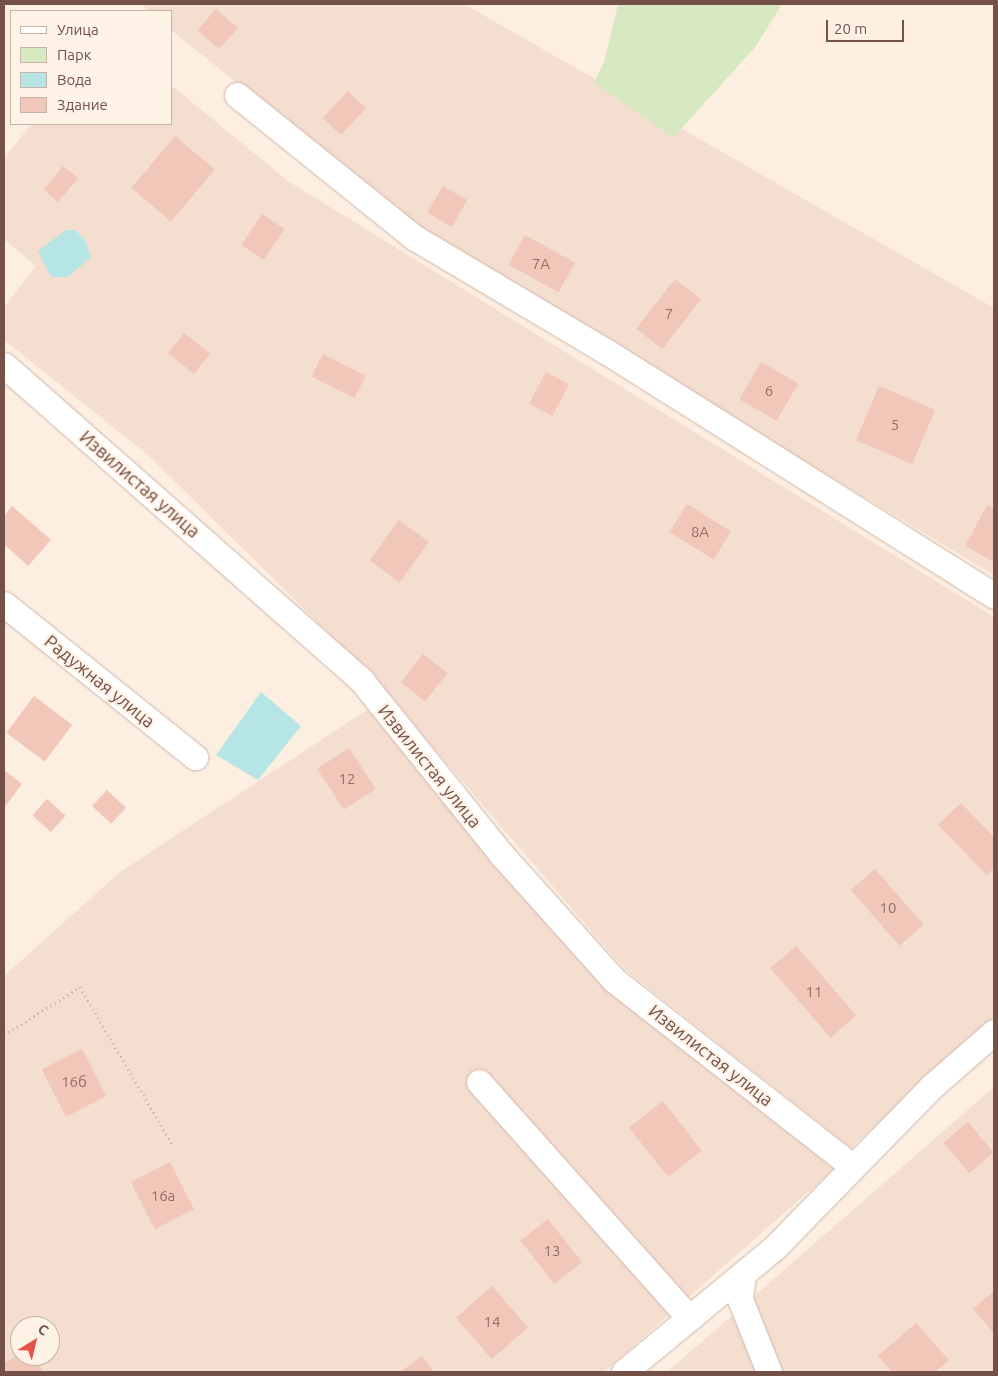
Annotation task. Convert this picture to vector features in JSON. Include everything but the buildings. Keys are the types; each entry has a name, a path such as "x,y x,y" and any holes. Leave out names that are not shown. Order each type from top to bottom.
{"street":[{"path":"237,96 415,238 604,350 994,596"},
{"name":"Извилистая улица","path":"4,365 362,681 501,854 614,980 853,1167"},
{"name":"Радужная улица","path":"4,604 195,757"},
{"path":"624,1372 743,1274 853,1167 930,1088 994,1032"},
{"path":"479,1082 689,1318"},
{"path":"743,1274 740,1299 769,1372"}],"path":[{"path":"4,1034 80,987 172,1144"}],"shaded area":[{"path":"146,4 464,4 994,308 994,575 419,230 172,31 172,10 148,10 143,6"},
{"path":"172,86 288,181 994,617 994,1018 851,1148 624,969 369,673 149,456 4,340 4,307 36,266 4,239 4,159 30,125 172,125"},
{"path":"370,708 607,989 834,1169 604,1372 4,1372 4,976 120,872"},
{"path":"994,1087 994,1372 667,1372"}],"green space":[{"path":"618,4 782,4 756,46 673,138 594,82 604,63"}],"water":[{"path":"66,230 75,230 85,240 91,257 68,277 51,277 38,251"},
{"path":"261,692 301,726 258,780 216,755"}]}
